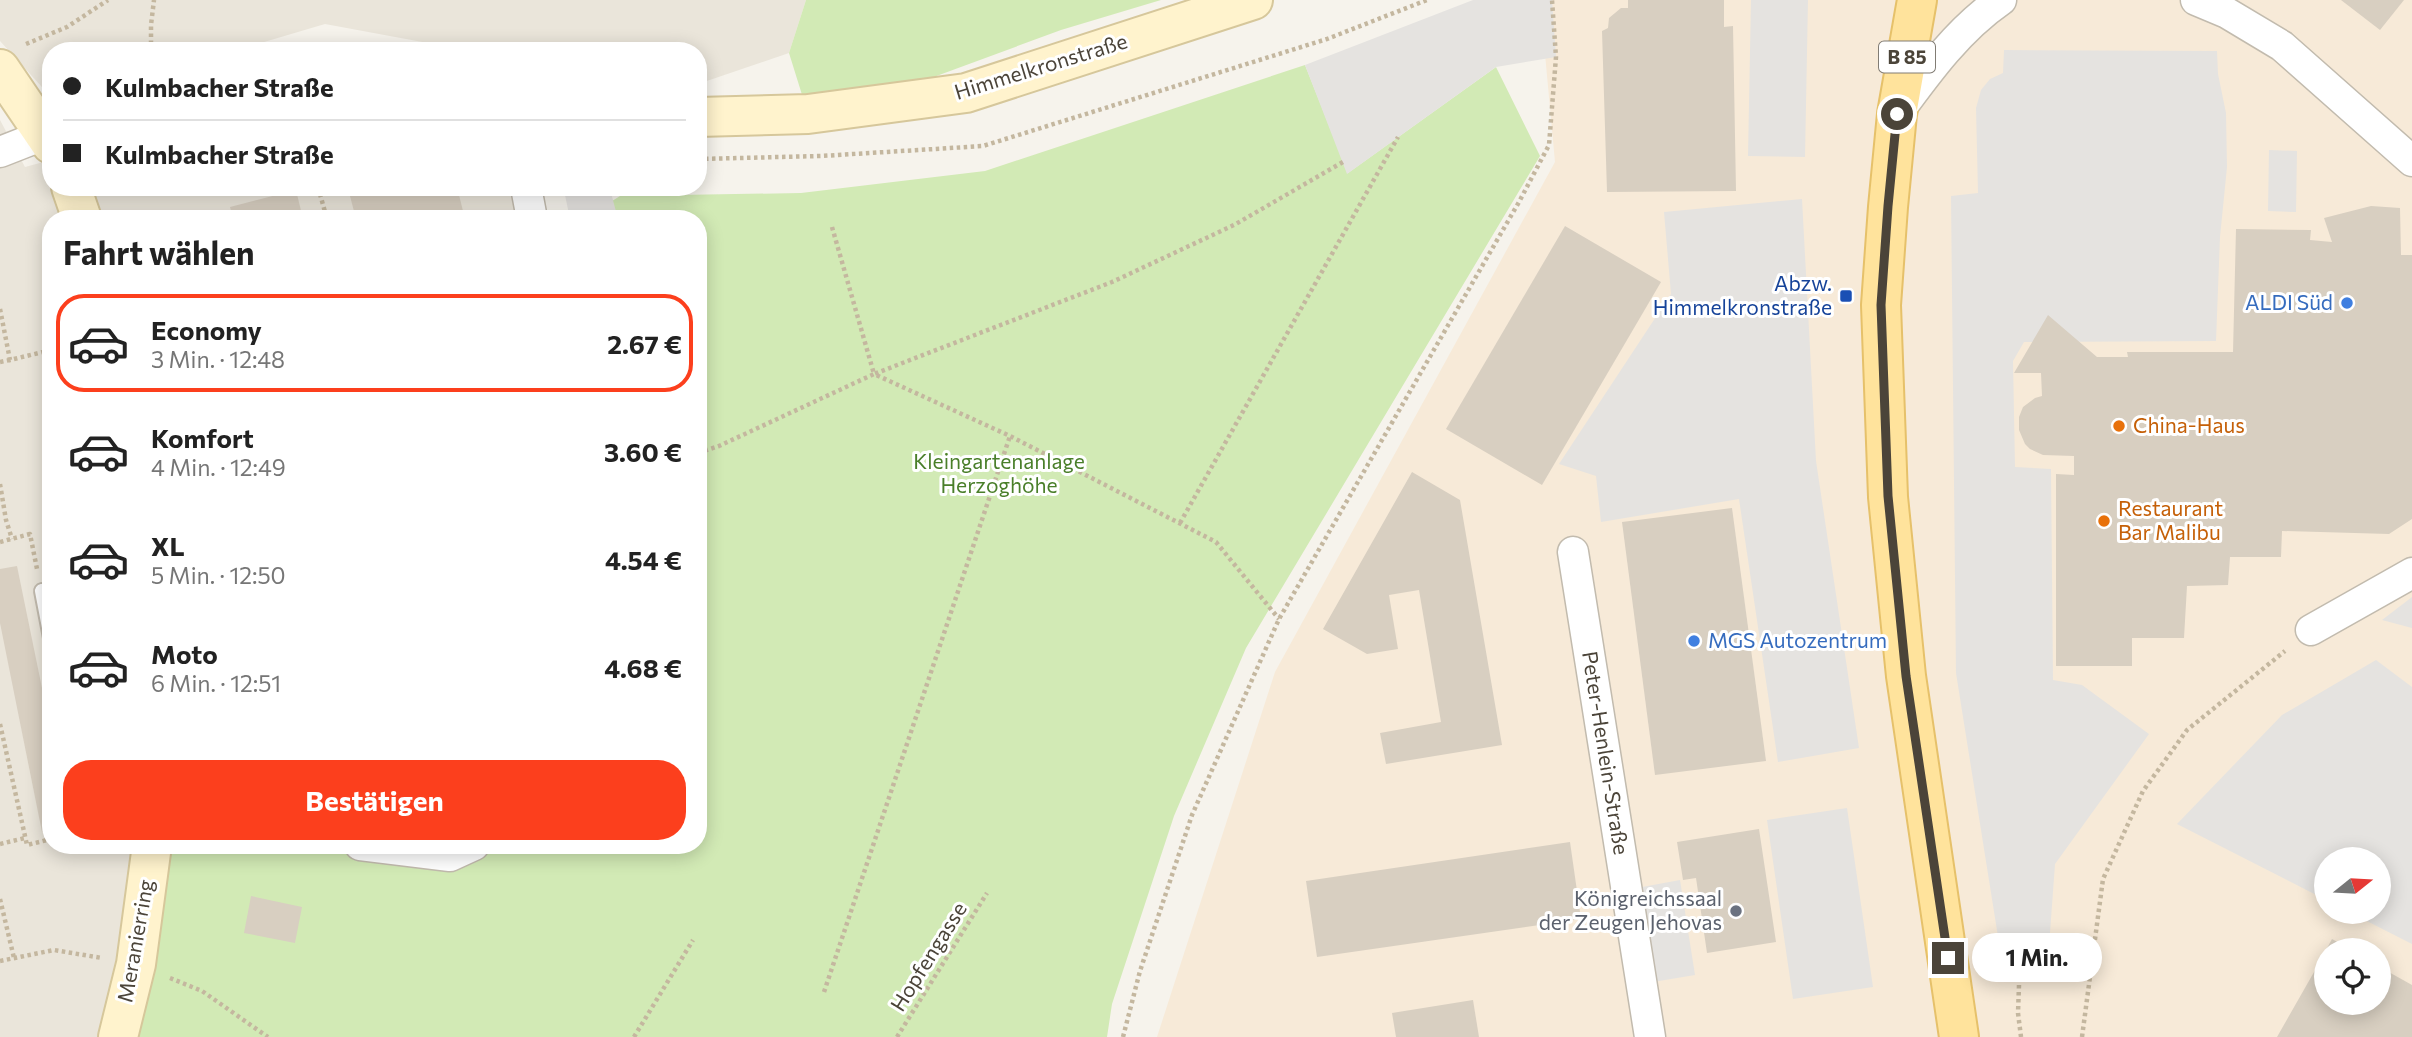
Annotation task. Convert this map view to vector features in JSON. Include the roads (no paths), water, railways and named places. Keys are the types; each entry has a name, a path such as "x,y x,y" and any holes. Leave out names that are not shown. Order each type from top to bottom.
{"main road":[{"name":"B 85","path":"1917,0 1897,114 1881,305 1888,496 1906,676 1959,1037"}],"street":[{"name":"Himmelkronstraße","path":"707,117 808,114 966,93 1253,0"},
{"path":"1897,114 1933,64 1966,29 2001,0"},
{"path":"2196,0 2231,6 2282,46 2412,161"},
{"path":"12,57 42,122"},
{"path":"0,152 42,139"},
{"name":"Peter-Henlein-Straße","path":"1573,552 1650,1037"},
{"path":"2311,630 2412,573"},
{"name":"Meranierring","path":"118,1037 136,964 151,854"},
{"path":"434,854 454,854"}],"place":[{"name":"Abzw. Himmelkronstraße","path":"1846,296"},
{"name":"ALDI Süd","path":"2347,303"},
{"name":"China-Haus","path":"2119,426"},
{"name":"Restaurant Bar Malibu","path":"2104,521"},
{"name":"MGS Autozentrum","path":"1694,641"},
{"name":"Königreichssaal der Zeugen Jehovas","path":"1736,911"}],"park label":[{"name":"Kleingartenanlage Herzoghöhe","path":"999,474"}]}
